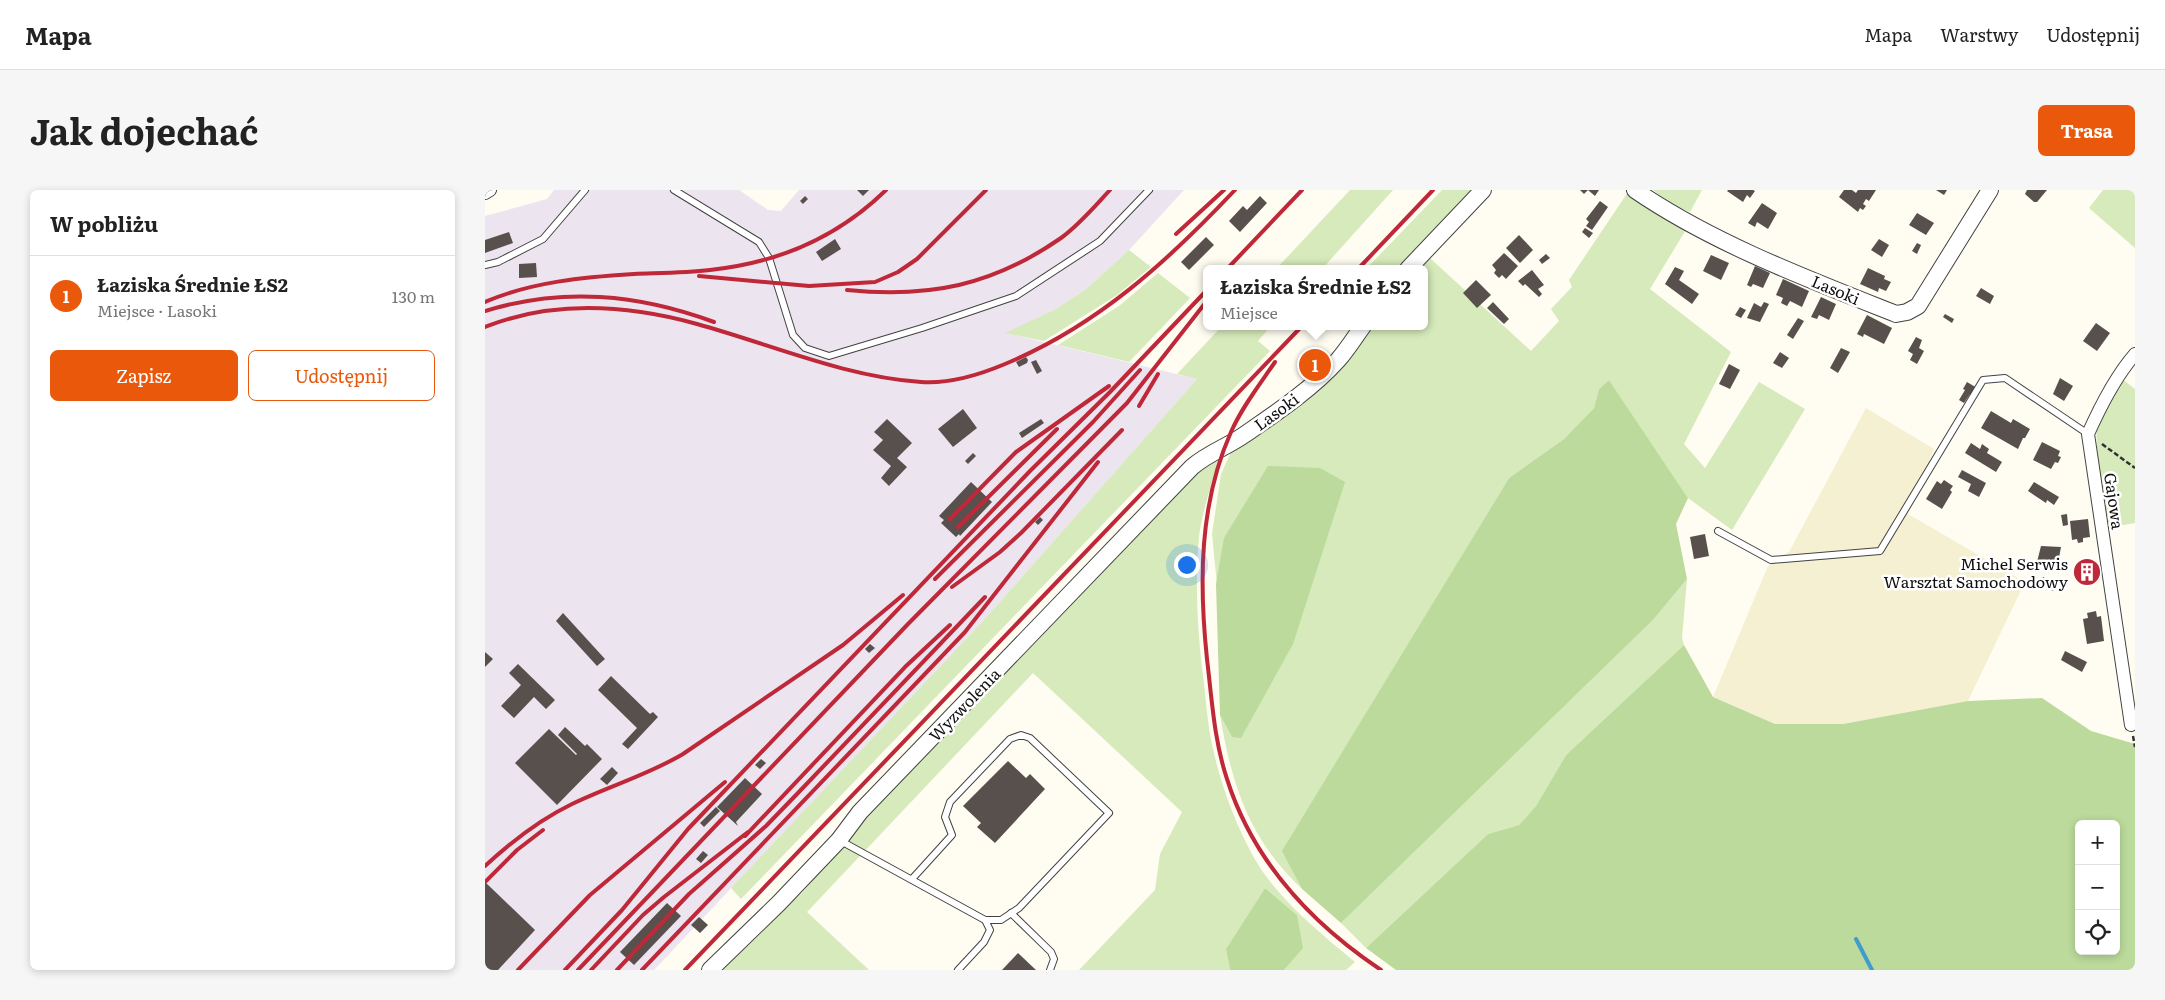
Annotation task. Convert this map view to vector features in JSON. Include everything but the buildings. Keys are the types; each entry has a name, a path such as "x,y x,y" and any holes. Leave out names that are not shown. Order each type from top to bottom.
{"street":[{"path":"485,193 490,190"},
{"path":"1412,265 1483,190"},
{"name":"Lasoki","path":"1635,190 1689,223 1799,274 1896,314 1907,312 1917,306 1989,190"},
{"name":"Lasoki","path":"1226,447 1305,390 1337,360 1360,330"},
{"path":"2088,434 2122,372 2135,354"},
{"name":"Gajowa","path":"2088,434 2131,725"},
{"name":"Wyzwolenia","path":"710,970 839,840 860,812 1192,466 1205,455 1226,447"}],"lane":[{"path":"485,265 498,262 543,239 585,190"},
{"path":"674,190 759,242 769,258 793,335 805,348 829,356 922,328 1016,296 1100,241 1149,190"},
{"path":"1718,531 1771,560 1880,551 1983,380 2005,378 2088,434"},
{"path":"839,840 985,920 1001,920 1019,908 1109,812 1031,738 1021,735 1010,739 950,802 945,817 952,835 912,879"},
{"path":"1011,913 1051,952 1054,959 1050,970"},
{"path":"958,970 984,942 990,930 985,920"}],"path":[{"path":"2088,434 2135,468"}],"shaded area":[{"path":"554,190 739,190 768,210 781,211 799,190 1184,190 1129,250 1085,290 1054,310 1007,333 1197,379 983,621 654,970 485,970 485,216 547,199"},
{"path":"1866,408 1934,449 1908,514 2025,582 1968,701 1843,724 1775,724 1713,697 1768,566 1789,552"}],"green space":[{"path":"1350,190 1393,190 1326,265 1280,265"},
{"path":"1442,190 1474,190 1402,265 1370,265"},
{"path":"1653,190 1702,190 1690,212 1673,205"},
{"path":"2103,190 2135,190 2135,248 2089,208"},
{"path":"1628,192 1687,228 1650,289 1731,352 1684,444 1705,468 1759,382 1805,409 1732,530 1688,498 1609,380 1599,389 1594,408 1564,439 1509,478 1283,851 1302,889 1284,870 1256,831 1237,788 1225,741 1220,715 1232,737 1212,534 1221,474 1232,450 1339,369 1371,330 1428,330 1428,265 1424,265 1430,258 1531,351 1559,321 1551,309 1572,287 1569,280"},
{"path":"1129,250 1151,267 1117,295 1044,341 1005,333 1054,310 1085,290"},
{"path":"1158,273 1190,298 1129,362 1058,345 1119,306"},
{"path":"1218,330 1268,330 1258,341 1270,351 741,899 731,888 983,621 1197,379 1177,374"},
{"path":"2121,378 2135,389 2135,523 2106,528 2097,454 2096,420"},
{"path":"1609,380 1688,498 1676,524 1687,579 1653,620 1341,923 1302,889 1282,851 1509,478 1564,439 1594,408 1599,389"},
{"path":"1220,456 1201,526 1197,569 1200,652 1209,728 1216,761 1238,826 1263,872 1299,914 1355,962 1346,970 1284,970 1302,948 1297,915 1265,888 1226,949 1230,970 1079,970 1155,890 1160,854 1182,812 1033,673 807,912 869,970 716,970 732,953 802,893 887,793 1208,460"},
{"path":"1268,466 1320,468 1345,482 1293,644 1241,738 1232,737 1220,715 1216,584 1224,538"},
{"path":"1687,579 1682,638 1684,645 1566,755 1536,806 1519,825 1488,834 1366,948 1341,923 1653,620"},
{"path":"1684,645 1713,697 1775,724 1843,724 1968,701 2042,698 2091,731 2135,744 2135,970 1396,970 1366,948 1488,834 1519,825 1536,806 1566,755"},
{"path":"1265,888 1297,915 1303,948 1284,970 1230,970 1226,949"}],"waterway":[{"path":"1856,939 1872,970"}],"railway":[{"path":"485,302 539,285 577,279 615,275 701,271 759,261 805,245 827,234 867,207 886,190"},
{"path":"699,276 809,286 875,282 898,272 917,259 986,190"},
{"path":"847,290 877,292 933,290 985,278 1010,268 1061,238 1110,190"},
{"path":"1176,234 1224,190"},
{"path":"485,327 537,312 564,309 618,309 697,324 808,359 864,374 921,382 943,382 975,375 1039,349 1101,311 1184,242 1235,190"},
{"path":"1231,265 1302,190"},
{"path":"1362,265 1433,190"},
{"path":"565,970 622,910 688,829 1030,471 1110,392 1203,294"},
{"path":"485,311 514,303 543,299 600,297 657,305 714,322"},
{"path":"578,970 908,624 1127,403 1203,306"},
{"path":"685,970 1298,330"},
{"path":"1275,362 1235,423 1220,459 1207,515 1203,573 1204,630 1216,735 1227,779 1238,809 1252,837 1269,863 1287,888 1308,911 1355,952 1381,970"},
{"path":"935,579 1093,422 1140,370"},
{"path":"1139,406 1158,374"},
{"path":"950,519 1016,452 1109,386"},
{"path":"958,527 1057,429"},
{"path":"952,587 1000,552 1021,533 1122,430"},
{"path":"642,970 965,632 1098,462"},
{"path":"485,866 505,848 560,810 656,768 683,754 843,645 903,595"},
{"path":"617,970 689,894 766,826 985,597"},
{"path":"745,836 905,667 950,625"},
{"path":"518,970 590,895 725,782"},
{"path":"485,882 517,850 543,830"},
{"path":"591,970 643,915 748,832"}],"place":[{"name":"Łaziska Średnie ŁS2","path":"1315,365"},
{"name":"Michel Serwis Warsztat Samochodowy","path":"2087,572"}]}
